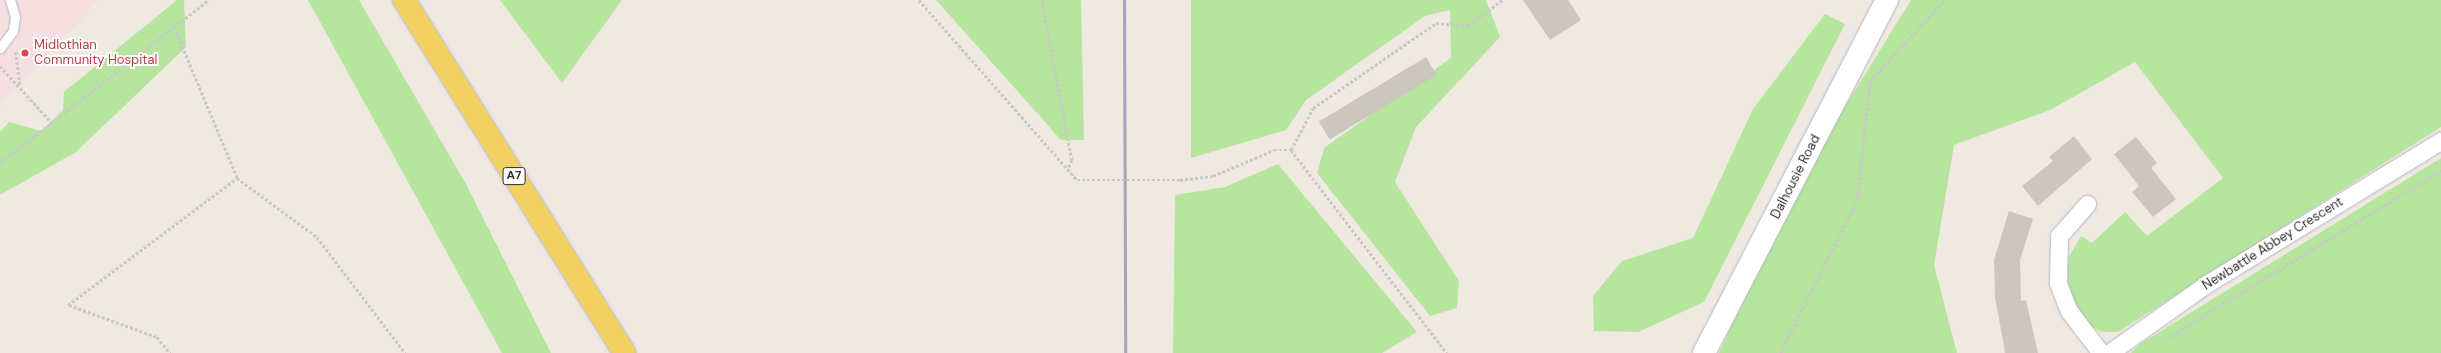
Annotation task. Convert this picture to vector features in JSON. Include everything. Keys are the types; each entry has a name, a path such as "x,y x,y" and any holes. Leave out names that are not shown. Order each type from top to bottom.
{"main road":[{"name":"A7","path":"404,0 625,353"},
{"name":"Dalhousie Road","path":"1704,353 1887,0"}],"street":[{"name":"Newbattle Abbey Crescent","path":"2108,353 2208,283 2441,141"},
{"path":"2087,204 2059,236 2058,283 2069,311 2101,353"}],"lane":[{"path":"0,48 13,31 15,17 10,0"}],"path":[{"path":"0,163 175,30 209,0"},
{"path":"919,0 1077,180 1180,180 1213,176 1274,150 1291,150"},
{"path":"1042,0 1072,160 1068,169"},
{"path":"1291,150 1313,108 1436,23 1468,26 1502,0"},
{"path":"1780,353 1857,200 1870,81 1945,0"},
{"path":"175,30 237,178 317,237 405,353"},
{"path":"13,31 20,87"},
{"path":"0,66 53,124"},
{"path":"0,72 6,73"},
{"path":"1291,150 1447,353"},
{"path":"2163,340 2441,171"},
{"path":"170,353 157,337 68,305 237,178"}],"shaded area":[{"name":"Midlothian Community Hospital","path":"0,0 99,0 0,106"}],"green space":[{"path":"177,0 184,0 186,47 76,152 0,195 0,132 9,122 41,131 63,110 64,92"},
{"path":"308,0 359,0 466,184 551,353 502,353"},
{"path":"500,0 622,0 562,83"},
{"path":"936,0 1081,0 1084,140 1061,140"},
{"path":"1191,0 1486,0 1500,37 1416,127 1395,182 1459,281 1457,308 1430,316 1317,173 1324,148 1451,58 1450,10 1425,16 1306,100 1286,130 1191,158"},
{"path":"1911,0 2441,0 2441,127 2118,332 2102,332 2086,324 2067,286 2068,258 2081,236 2092,243 2125,212 2147,236 2223,178 2135,62 2050,110 1954,145 1934,265 1957,353 1719,353 1794,189"},
{"path":"1825,14 1845,24 1704,302 1638,332 1594,331 1593,296 1622,261 1693,238 1753,109"},
{"path":"2441,158 2441,353 2131,353 2140,344"},
{"path":"1278,164 1417,332 1382,353 1173,353 1175,195 1225,187"}],"building":[{"path":"1523,0 1568,0 1581,20 1550,40"},
{"path":"1426,57 1437,75 1330,139 1319,121"},
{"path":"2074,136 2092,159 2038,206 2022,186 2053,161 2049,157"},
{"path":"2136,137 2157,163 2151,168 2176,199 2153,217 2132,192 2139,186 2114,154"},
{"path":"2009,211 2033,219 2020,260 2021,301 2026,300 2038,353 2005,353 1995,298 1994,260"}],"railway":[{"path":"1124,0 1125,353"}],"place":[{"name":"Midlothian Community Hospital","path":"25,53"}]}
